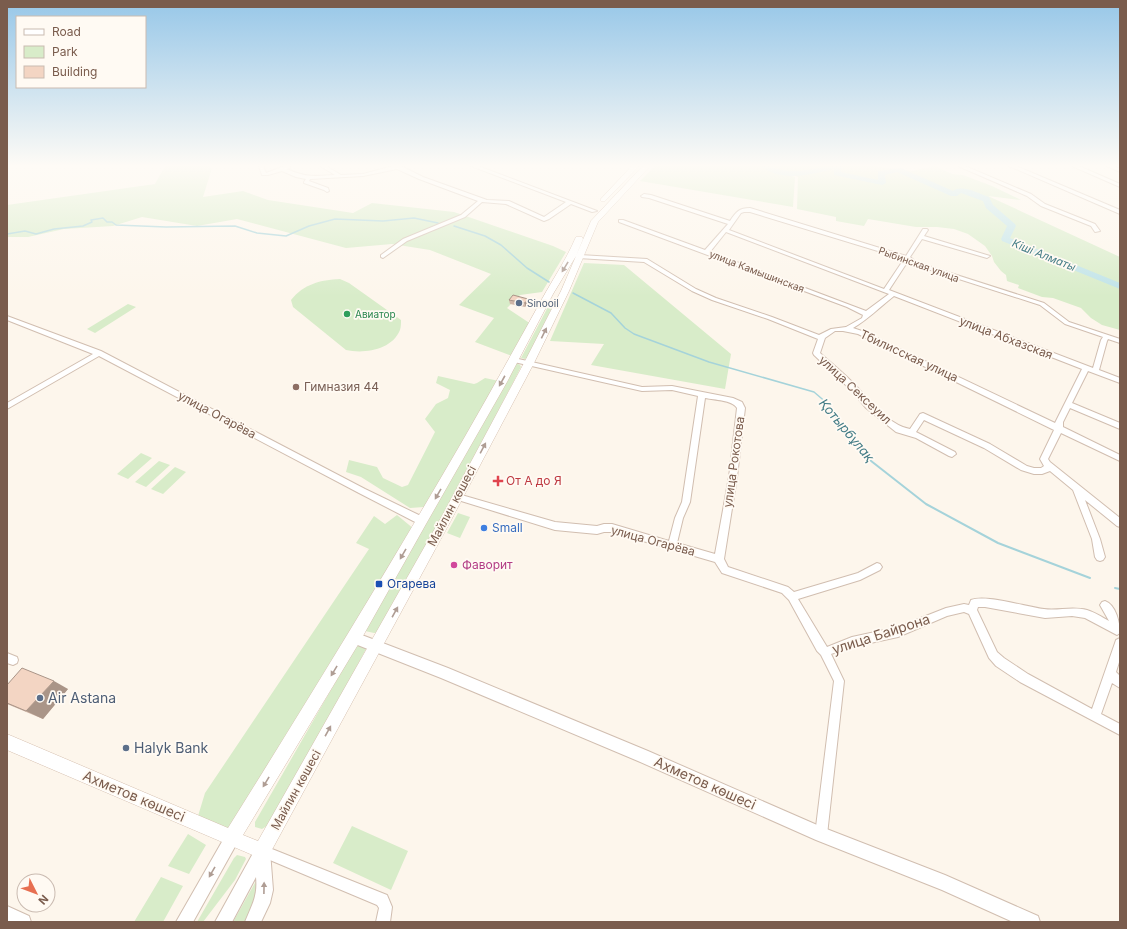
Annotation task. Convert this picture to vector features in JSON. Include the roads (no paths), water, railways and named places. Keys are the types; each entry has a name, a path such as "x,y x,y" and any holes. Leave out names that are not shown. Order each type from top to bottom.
{"main road":[{"name":"Майлин көшесі","path":"262,851 458,497 529,363 580,257 589,234 599,216 605,209"},
{"name":"Майлин көшесі","path":"232,838 354,638 422,521 572,256 588,220 594,211"},
{"path":"544,304 552,302 558,304"},
{"name":"Ахметов көшесі","path":"7,742 262,851"}],"street":[{"path":"383,256 405,240 463,216 471,209"},
{"path":"523,209 544,219 560,209"},
{"path":"589,209 594,211"},
{"path":"690,209 731,223"},
{"path":"1054,209 1092,225 1097,231"},
{"name":"Рыбинская улица","path":"707,252 739,212 743,210 750,210 908,258 914,263 1042,304 1067,323 1120,341"},
{"name":"улица Камышинская","path":"621,222 707,252 867,314"},
{"name":"улица Абхазская","path":"725,230 1120,381"},
{"path":"847,329 867,314 890,293 908,258 925,230"},
{"path":"920,237 987,256"},
{"path":"580,257 645,260 652,263 683,285 714,299 770,318 818,337 822,337"},
{"name":"улица Огарёва","path":"7,318 98,353 422,521"},
{"name":"Тбилисская улица","path":"822,337 834,330 847,329 860,332 1120,458"},
{"name":"улица Сексеуил","path":"822,337 816,354 854,388 869,406 899,430 904,432 912,432 952,454"},
{"path":"1095,372 1104,340 1107,337"},
{"path":"7,406 98,353"},
{"name":"улица Рокотова","path":"514,360 642,388 672,388 734,401 739,404 741,408 733,477 719,558"},
{"path":"1086,369 1044,459 1050,467 1120,523"},
{"path":"672,546 679,518 686,502 702,394"},
{"path":"1069,405 1120,426"},
{"path":"912,432 923,416 987,446 1024,468 1034,471 1042,471 1050,467"},
{"path":"1077,488 1096,539 1100,557"},
{"name":"улица Огарёва","path":"458,497 555,526 597,530 612,528 719,558"},
{"path":"719,558 721,565 725,570 785,590 792,597 821,648 825,652"},
{"path":"792,597 860,576 877,566"},
{"path":"1119,633 1086,614 1072,612 1045,614 985,603 974,603 972,610 994,655 1000,662 1024,678 1120,730"},
{"path":"1105,605 1111,614 1119,633"},
{"name":"улица Байрона","path":"821,834 839,681 825,652 852,642 898,632 946,612 964,608 972,610"},
{"name":"Ахметов көшесі","path":"354,638 643,756 821,834 945,883 1032,922"},
{"path":"1095,716 1120,643"},
{"path":"1110,674 1120,683"},
{"path":"184,922 232,838"},
{"path":"223,922 262,851"},
{"path":"253,922 262,903 265,890 262,851"},
{"path":"262,851 382,900 386,907 383,922"},
{"path":"7,914 22,922"}],"waterway":[{"name":"Кіші Алматы","path":"993,209 1012,226 1005,239 1120,286"},
{"name":"Қотырбұлақ","path":"7,234 25,231 36,234 54,229 83,226 92,222 91,220 103,218 107,222 112,222 116,225 166,227 235,226 257,233 286,236 309,226 335,219 383,221 414,218 438,223"},
{"name":"Қотырбұлақ","path":"454,226 485,236 501,245 527,268 549,282"},
{"name":"Қотырбұлақ","path":"573,293 611,313 625,328 634,334 709,362 814,392 828,404 839,423 863,453"},
{"name":"Қотырбұлақ","path":"862,452 866,457 926,504 998,543 1090,578"},
{"name":"Қотырбұлақ","path":"1115,588 1120,589"}],"place":[{"name":"Sinooil","path":"519,303"},
{"name":"Авиатор","path":"347,314"},
{"name":"Гимназия 44","path":"296,387"},
{"name":"От А до Я","path":"498,481"},
{"name":"Small","path":"484,528"},
{"name":"Фаворит","path":"454,565"},
{"name":"Огарева","path":"379,584"},
{"name":"Air Astana","path":"40,698"},
{"name":"Halyk Bank","path":"126,748"}]}
